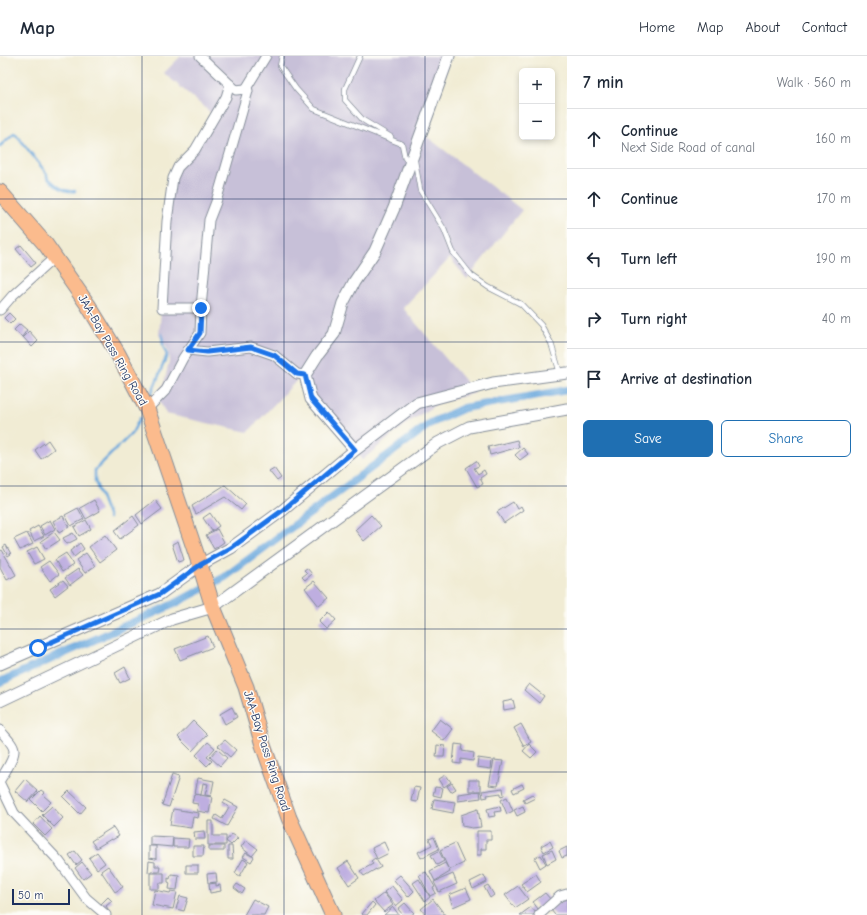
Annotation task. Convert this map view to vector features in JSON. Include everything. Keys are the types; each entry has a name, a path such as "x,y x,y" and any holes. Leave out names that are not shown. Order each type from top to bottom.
{"highway":[{"name":"JAA-Bay Pass Ring Road","path":"0,192 55,257 88,305 118,354 147,409 213,608 246,687 263,745 289,818 333,915"}],"street":[{"path":"200,56 236,90 245,89 247,87 266,56"},
{"path":"355,450 311,399 305,375 334,334 343,303 354,282 375,251 412,162 449,56"},
{"path":"201,308 162,308 167,221 173,178 178,167 195,150 226,97 230,84"},
{"path":"147,409 166,390 188,350 200,333 208,220 216,202 248,91 247,87"},
{"path":"0,310 13,295 55,257"},
{"path":"188,350 207,352 251,347 274,355 297,374 305,375"},
{"path":"0,664 160,594 201,569 283,510 355,450 417,403 493,383 564,374"},
{"path":"0,701 172,619 213,608 438,442 469,427 567,409"},
{"path":"0,730 12,746 14,752 0,780"},
{"path":"0,784 14,813 59,861 86,898 106,915"},
{"path":"539,915 560,896 567,894"}],"lane":[{"path":"282,56 280,66 296,89 314,109 402,144"},
{"path":"360,56 345,89 346,100 363,120 402,144 405,158 412,162 420,190 444,229 452,252 471,275 488,287 521,304 540,325 551,343 564,374"}],"shaded area":[{"path":"181,56 449,56 426,136 522,210 467,279 450,258 403,308 475,393 438,403 406,424 362,460 299,378 248,432 166,414 156,394 164,384 169,361 168,350 159,335 172,178 191,150 212,114 164,73"}],"building":[{"path":"21,245 36,263 31,267 16,249"},
{"path":"9,313 15,319 10,324 4,318"},
{"path":"20,324 27,330 22,337 14,330"},
{"path":"29,331 38,341 32,347 23,337"},
{"path":"48,440 54,449 41,459 35,450"},
{"path":"517,440 519,447 490,455 488,447"},
{"path":"523,448 528,454 520,460 515,455"},
{"path":"476,461 479,466 474,468 478,474 484,470 486,474 480,478 483,484 477,487 466,468"},
{"path":"274,468 281,478 277,481 269,471"},
{"path":"225,485 246,504 241,510 225,497 196,514 192,506"},
{"path":"94,500 100,511 86,519 80,508"},
{"path":"155,500 162,509 142,524 136,515"},
{"path":"513,502 517,509 521,506 523,510 504,523 497,512"},
{"path":"78,508 84,519 71,526 65,515"},
{"path":"210,513 219,526 212,531 203,518"},
{"path":"371,515 381,526 364,541 355,530"},
{"path":"63,516 69,527 59,533 53,521"},
{"path":"133,516 139,525 120,539 114,531"},
{"path":"50,520 55,529 45,535 40,526"},
{"path":"86,520 91,529 79,536 74,527"},
{"path":"38,526 44,536 34,541 29,531"},
{"path":"217,529 224,542 214,549 206,535"},
{"path":"54,532 60,540 46,549 41,541"},
{"path":"27,533 33,544 20,550 14,539"},
{"path":"73,533 77,539 67,544 63,538"},
{"path":"105,535 116,550 100,562 89,547"},
{"path":"178,541 184,560 178,562 172,544"},
{"path":"80,543 84,549 74,557 70,551"},
{"path":"6,545 11,554 8,556 3,547"},
{"path":"37,547 44,559 34,564 27,552"},
{"path":"2,550 16,575 7,580 0,567 0,551"},
{"path":"66,553 73,565 62,572 55,560"},
{"path":"86,553 95,566 85,573 76,560"},
{"path":"49,561 59,574 50,581 40,567"},
{"path":"307,568 312,574 305,580 302,577 307,573 304,570"},
{"path":"78,569 83,575 70,585 65,578"},
{"path":"63,580 68,586 55,596 50,589"},
{"path":"314,581 329,598 319,606 305,588"},
{"path":"329,612 336,620 326,629 319,622"},
{"path":"208,636 213,647 180,660 175,649"},
{"path":"125,667 130,678 120,683 115,673"},
{"path":"529,684 544,696 539,703 524,690"},
{"path":"513,700 515,708 504,710 503,702"},
{"path":"232,707 237,717 225,724 220,714"},
{"path":"440,719 453,729 444,741 431,731"},
{"path":"193,721 207,735 192,751 178,737"},
{"path":"521,724 531,742 524,746 514,728"},
{"path":"225,740 236,750 230,757 218,746"},
{"path":"208,742 215,748 207,757 212,761 207,766 196,755"},
{"path":"455,744 463,745 462,751 474,753 473,761 461,759 461,764 453,763"},
{"path":"529,744 537,752 531,758 523,751"},
{"path":"437,745 445,746 444,757 436,757"},
{"path":"217,749 227,758 220,766 210,757"},
{"path":"478,758 492,760 491,769 477,767"},
{"path":"494,760 503,761 498,786 489,785"},
{"path":"172,775 179,777 169,807 162,805"},
{"path":"446,775 451,782 444,787 439,779"},
{"path":"198,778 214,781 211,796 205,795 208,784 203,783 201,795 195,794"},
{"path":"25,779 38,791 28,802 15,791"},
{"path":"469,780 479,780 481,791 469,791"},
{"path":"452,783 456,789 451,792 447,786"},
{"path":"522,784 524,788 514,793 512,789"},
{"path":"414,787 420,788 417,802 411,801"},
{"path":"435,787 443,788 441,797 433,795"},
{"path":"503,788 504,795 501,796 501,793 487,795 488,797 483,798 482,791"},
{"path":"41,790 45,793 43,795 51,802 42,811 31,800"},
{"path":"69,791 86,807 80,814 63,797"},
{"path":"480,791 481,798 458,801 458,794"},
{"path":"194,794 212,797 209,813 197,811 198,804 192,803"},
{"path":"532,794 535,798 525,803 523,799"},
{"path":"507,797 513,811 507,814 501,800"},
{"path":"434,799 455,802 453,813 432,809"},
{"path":"225,800 238,807 227,826 214,819 216,815 222,819 229,807 223,803"},
{"path":"52,806 63,818 54,827 42,815"},
{"path":"500,806 501,811 494,812 495,816 489,817 487,809"},
{"path":"523,806 525,812 517,816 514,810"},
{"path":"173,809 199,813 198,818 193,817 191,828 170,825"},
{"path":"478,809 481,827 472,828 462,826 461,815"},
{"path":"40,816 52,829 45,836 33,824"},
{"path":"208,821 213,821 213,836 226,836 226,845 208,845"},
{"path":"113,827 119,836 96,848 91,841"},
{"path":"204,831 205,839 195,839 194,832"},
{"path":"477,831 491,831 491,840 486,840 486,849 481,849 481,855 477,855"},
{"path":"232,834 238,838 231,845 226,841"},
{"path":"150,836 173,837 172,847 150,845"},
{"path":"434,837 439,849 421,858 418,852 432,845 429,839"},
{"path":"173,838 189,839 188,847 173,847"},
{"path":"246,840 258,849 252,856 241,847"},
{"path":"550,841 553,847 544,852 541,846"},
{"path":"384,842 389,853 377,859 372,848"},
{"path":"455,843 464,863 449,870 450,872 435,881 430,871 445,863 448,868 440,850"},
{"path":"149,846 156,846 156,859 149,858"},
{"path":"193,846 204,846 203,856 193,856"},
{"path":"209,846 224,846 224,851 209,851"},
{"path":"228,846 232,846 233,859 228,859"},
{"path":"567,847 567,856 562,858 559,851"},
{"path":"552,850 556,859 547,864 543,854"},
{"path":"75,851 82,860 76,865 69,855"},
{"path":"439,851 444,861 437,865 431,855"},
{"path":"97,852 105,863 97,869 89,858"},
{"path":"246,853 254,857 251,862 243,857"},
{"path":"541,855 546,864 540,868 535,858"},
{"path":"375,858 381,867 364,876 360,871 373,864 371,861"},
{"path":"243,859 248,862 240,876 235,873"},
{"path":"149,861 155,862 155,866 160,866 159,872 148,872"},
{"path":"348,861 359,878 349,885 338,868"},
{"path":"82,862 91,873 83,879 75,868"},
{"path":"186,865 198,865 198,873 186,873"},
{"path":"108,866 123,887 115,892 101,871"},
{"path":"426,872 435,887 433,888 436,893 430,896 419,875"},
{"path":"150,873 164,873 164,883 159,883 159,889 150,889"},
{"path":"216,873 217,882 208,883 207,874"},
{"path":"171,874 179,875 177,890 169,889 170,883 168,882 168,878 170,879"},
{"path":"453,874 457,884 439,892 434,882"},
{"path":"536,874 541,882 527,892 521,884"},
{"path":"400,875 414,891 408,897 394,880"},
{"path":"484,875 487,882 473,889 470,882"},
{"path":"419,879 430,897 425,901 413,883"},
{"path":"216,883 216,886 220,885 221,891 210,893 209,884"},
{"path":"237,884 245,889 242,894 234,888"},
{"path":"488,885 494,895 490,898 484,887"},
{"path":"392,886 403,900 396,906 384,892"},
{"path":"518,886 528,899 515,908 505,895"},
{"path":"466,888 471,899 453,907 449,895"},
{"path":"155,890 170,893 171,891 177,892 173,909 152,905"},
{"path":"384,893 393,905 384,912 374,901"},
{"path":"545,893 551,900 538,909 533,902"},
{"path":"180,896 188,898 184,911 176,909"},
{"path":"108,897 112,901 106,906 108,909 105,912 99,906"},
{"path":"567,897 567,915 555,915 550,909"},
{"path":"253,899 268,907 264,915 244,915"},
{"path":"433,899 445,915 426,915 421,909"},
{"path":"372,902 375,905 367,915 363,915 362,914"},
{"path":"405,903 414,913 411,915 403,915 398,909"},
{"path":"393,907 399,915 384,915"},
{"path":"531,907 536,913 533,915 520,915"}],"waterway":[{"path":"0,146 14,133 16,134 50,180 63,190 75,191"},
{"path":"151,395 167,355 163,346 162,334"},
{"path":"0,682 174,604 225,577 431,423 464,408 567,390"},
{"path":"109,518 95,481 95,470 132,433 140,418"}],"route":[{"path":"38,648 160,594 200,565 231,548 283,510 355,450 311,399 305,375 297,374 274,355 251,347 207,352 188,350 200,333 201,308"}]}
